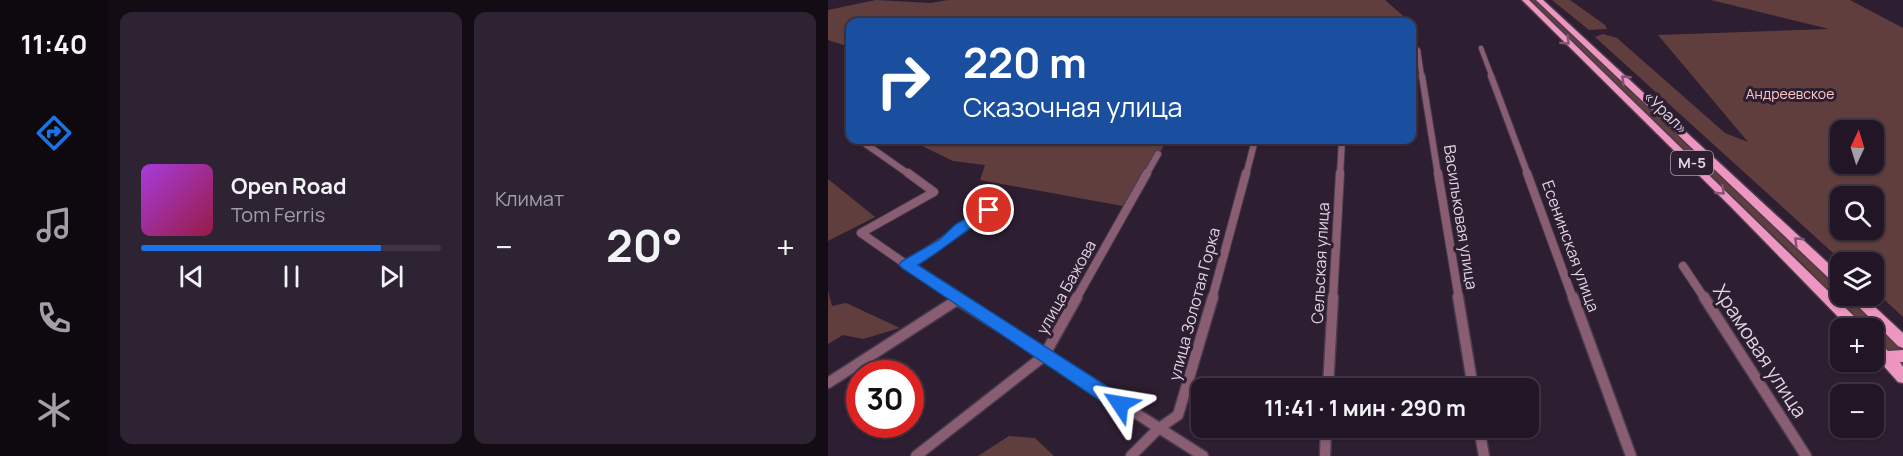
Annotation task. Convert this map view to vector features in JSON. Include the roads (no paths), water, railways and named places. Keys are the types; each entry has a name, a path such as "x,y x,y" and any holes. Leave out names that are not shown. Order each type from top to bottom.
{"main road":[{"name":"«Урал»","path":"1524,0 1736,206 1847,318"},
{"name":"«Урал»","path":"1539,0 1830,272"},
{"path":"1865,306 1903,342"},
{"path":"1884,354 1900,366"}],"street":[{"name":"Есенинская улица","path":"1481,48 1631,456"},
{"name":"Васильковая улица","path":"1418,50 1471,378"},
{"path":"866,144 934,192 861,233 957,300 1203,456"},
{"name":"улица Золотая Горка","path":"1131,456 1158,429 1178,415 1196,360 1254,144"},
{"name":"Сельская улица","path":"1329,378 1342,144"},
{"name":"улица Бажова","path":"916,456 1044,356 1158,154"},
{"path":"907,265 944,243 961,227 1002,202"},
{"name":"Храмовая улица","path":"1683,266 1780,412 1806,456"},
{"path":"828,383 957,300"},
{"path":"1325,456 1326,438"},
{"path":"1481,438 1484,456"}],"park label":[{"name":"Андреевское","path":"1790,94"}]}
